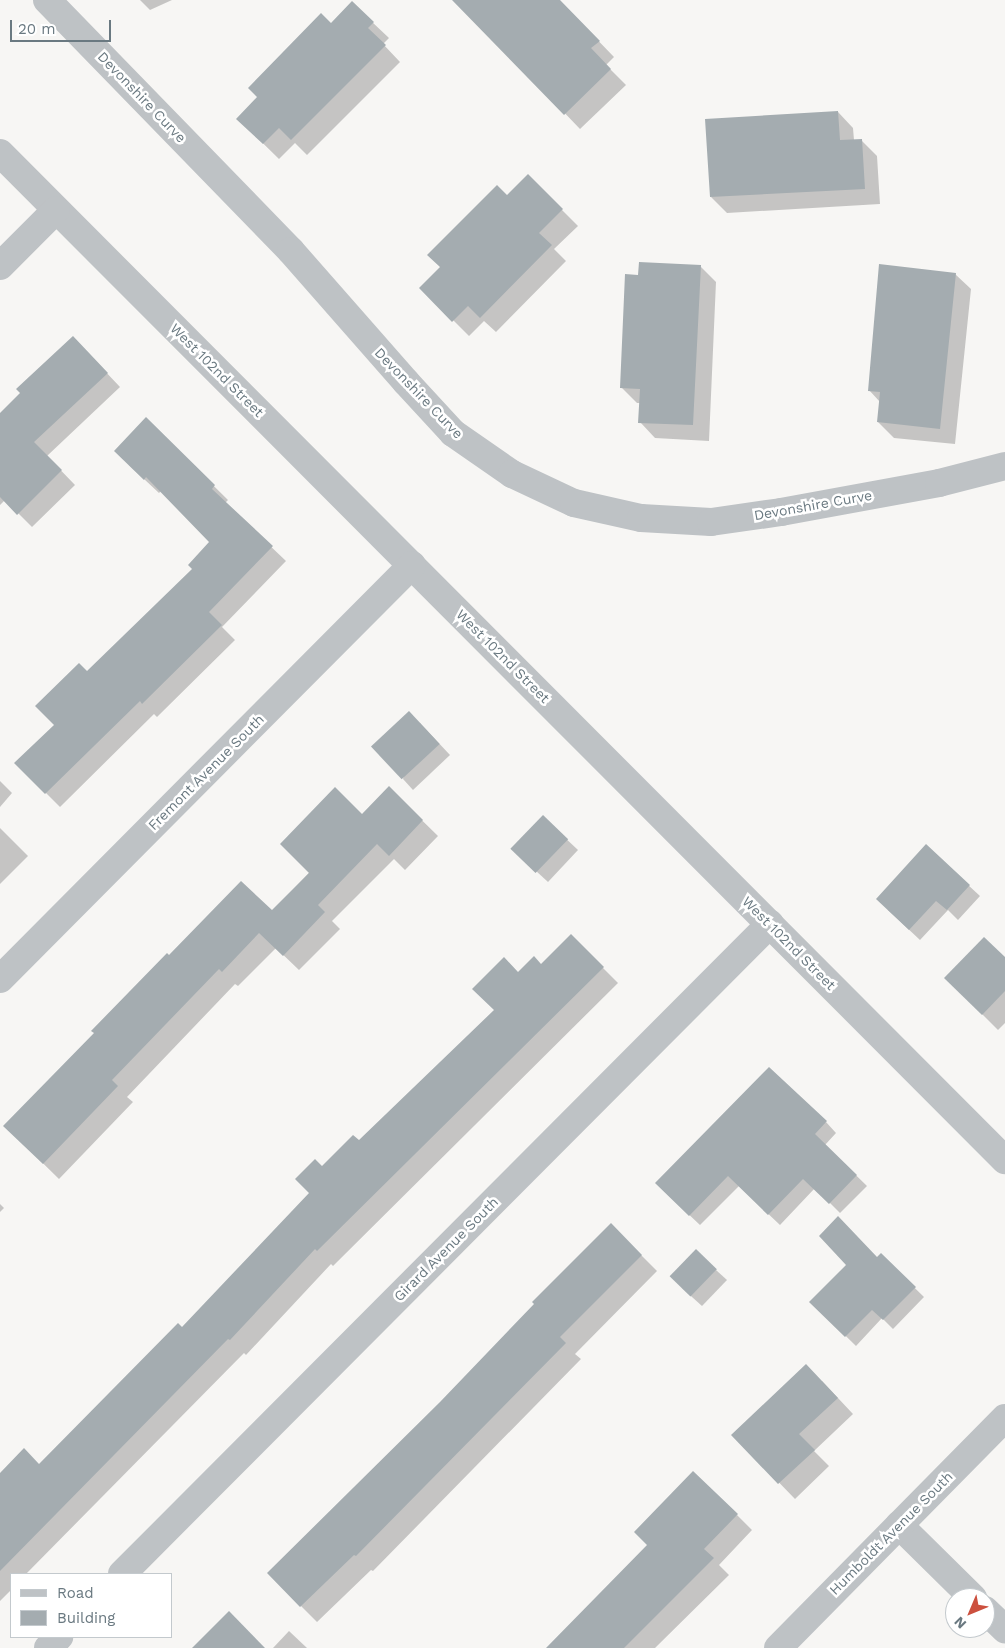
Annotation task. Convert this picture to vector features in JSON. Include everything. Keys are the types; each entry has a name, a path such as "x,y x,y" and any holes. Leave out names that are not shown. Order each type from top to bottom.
{"street":[{"name":"Devonshire Curve","path":"47,0 291,251 454,434 512,474 574,503 641,518 711,522 780,512 939,483 1005,466"},
{"name":"West 102nd Street","path":"0,153 1005,1160"},
{"path":"0,266 56,210"},
{"name":"Fremont Avenue South","path":"0,979 412,565"},
{"name":"Girard Avenue South","path":"123,1573 770,924"},
{"name":"Humboldt Avenue South","path":"778,1648 1005,1418"},
{"path":"899,1525 963,1588"},
{"path":"995,1620 1005,1629"},
{"path":"48,1648 58,1638"}],"building":[{"path":"452,0 560,0 600,41 591,48 611,69 564,115"},
{"path":"352,1 374,22 368,28 386,45 291,140 279,128 263,144 236,119 257,97 248,88 321,13 331,23"},
{"path":"838,111 840,140 862,139 865,189 710,197 705,119"},
{"path":"528,174 563,209 539,233 552,245 480,318 468,306 452,322 419,288 440,267 427,255 497,185 507,195"},
{"path":"639,262 701,265 693,425 638,423 640,389 620,388 625,274 638,275"},
{"path":"879,264 956,273 940,429 877,422 880,392 868,391"},
{"path":"73,336 108,373 34,442 62,470 17,515 0,497 0,413 20,393 16,389"},
{"path":"146,417 215,485 212,489 273,546 209,612 222,625 142,704 140,701 45,794 14,763 54,725 35,706 79,663 87,671 192,569 188,565 209,542 146,477 144,480 114,451"},
{"path":"409,711 440,744 402,779 371,746"},
{"path":"389,786 423,820 389,856 377,844 318,905 325,912 283,956 259,933 222,972 219,969 112,1080 118,1086 43,1164 3,1126 94,1033 91,1031 241,881 272,910 309,873 280,844 335,787 362,814"},
{"path":"543,815 568,839 536,873 510,849"},
{"path":"926,844 970,885 947,910 936,901 909,930 876,899"},
{"path":"571,934 604,967 317,1251 315,1249 230,1340 228,1339 0,1571 0,1473 24,1448 39,1464 178,1323 182,1327 309,1193 295,1179 315,1159 322,1166 353,1135 359,1140 494,1010 472,989 504,957 518,972 534,956 541,964"},
{"path":"984,937 1005,957 1005,991 982,1015 944,978"},
{"path":"769,1067 827,1121 815,1134 857,1175 829,1204 803,1179 768,1215 728,1176 689,1216 655,1183"},
{"path":"838,1216 877,1257 881,1253 916,1287 883,1320 872,1310 845,1337 809,1302 846,1265 819,1236"},
{"path":"611,1223 642,1255 560,1337 566,1343 356,1556 354,1555 300,1607 267,1573 440,1402 534,1304 532,1302"},
{"path":"696,1249 717,1269 690,1296 670,1276"},
{"path":"806,1364 838,1398 799,1434 815,1450 778,1484 731,1435"},
{"path":"693,1471 738,1514 704,1549 714,1558 624,1648 546,1648 647,1545 634,1532"},
{"path":"229,1611 265,1648 192,1648"}]}
